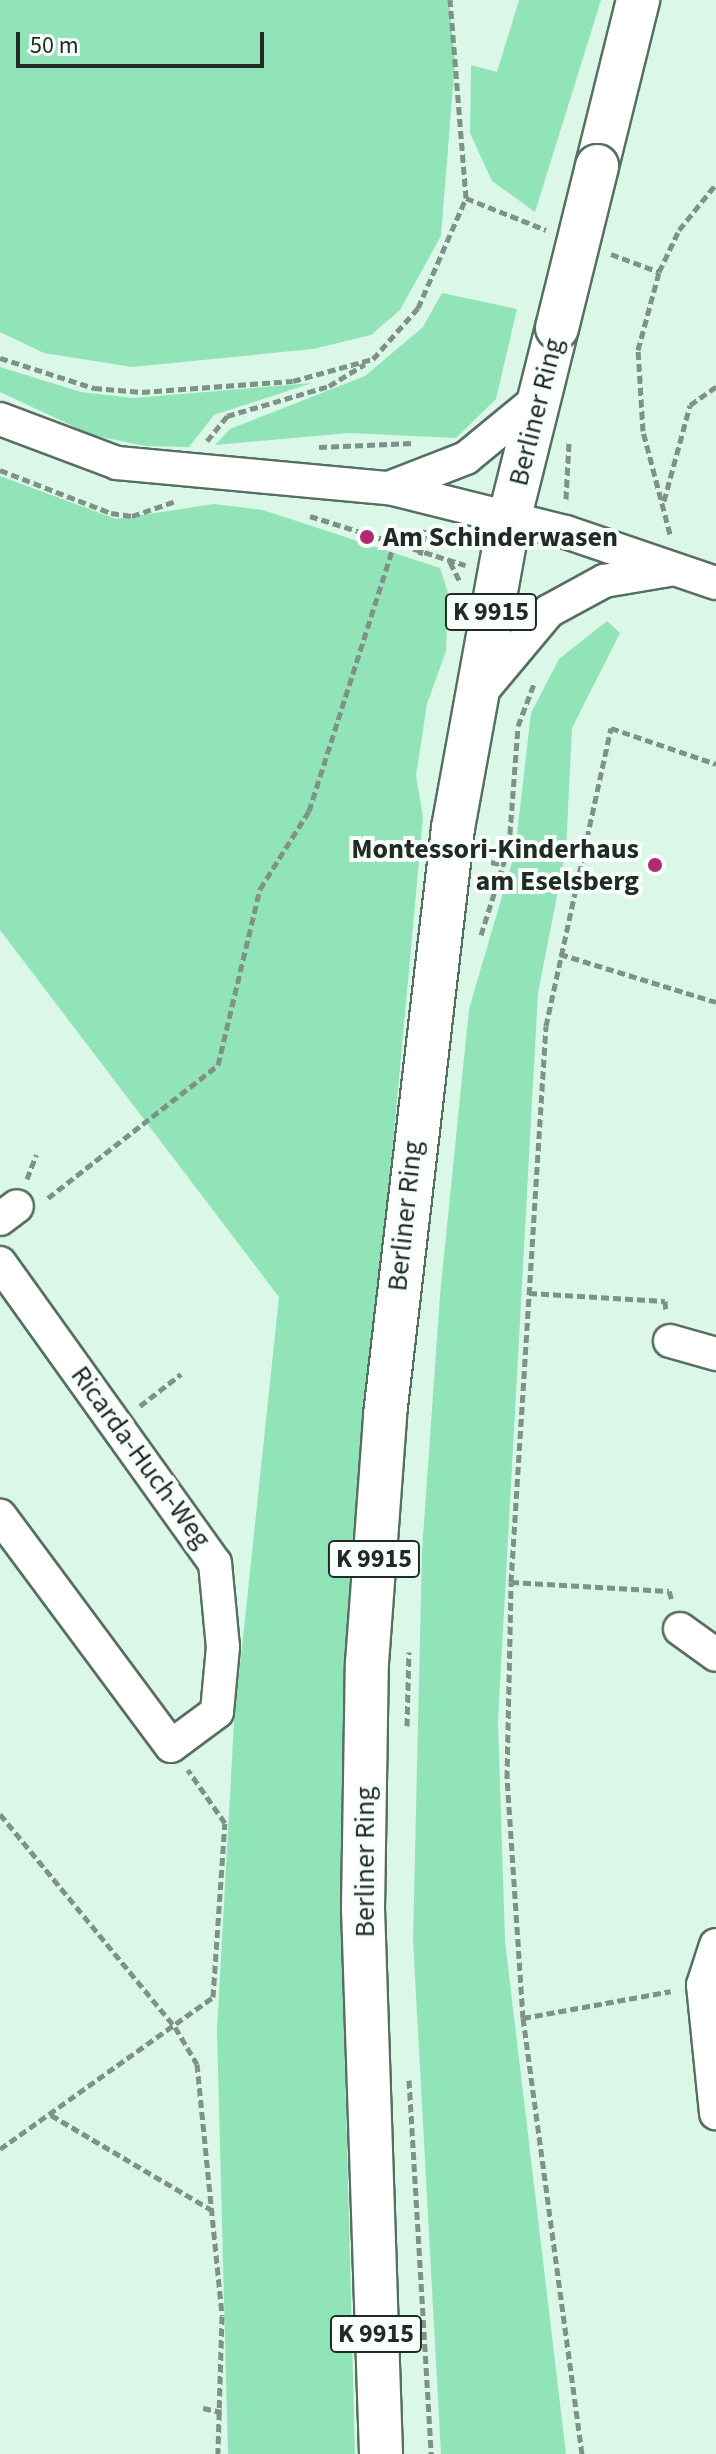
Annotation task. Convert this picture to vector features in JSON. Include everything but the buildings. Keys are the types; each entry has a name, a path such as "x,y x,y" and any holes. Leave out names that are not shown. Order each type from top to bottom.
{"main road":[{"name":"Berliner Ring","path":"381,2454 363,1909 367,1663 423,1050 473,704 509,520 638,0"}],"street":[{"path":"434,485 501,435 539,398"},
{"path":"3,417 117,463 389,488 434,485 509,520 716,583"},
{"path":"473,704 549,611 604,581 673,569"},
{"name":"Ricarda-Huch-Weg","path":"0,1263 204,1543 220,1587 217,1712 171,1746"},
{"path":"670,1341 716,1354"},
{"path":"0,1516 171,1746"},
{"path":"680,1629 716,1655"},
{"path":"716,1945 706,1958 703,1985 716,2113"}],"path":[{"path":"222,450 206,449 207,438 227,416 329,386 373,359 418,308 466,198 450,0"},
{"path":"673,569 663,503 636,379 642,322 659,272 679,230 716,184"},
{"path":"466,198 527,223"},
{"path":"622,258 659,272"},
{"path":"0,358 94,388 142,392 293,381 373,359"},
{"path":"663,503 690,405 716,387"},
{"path":"309,448 435,442 434,485 420,555"},
{"path":"0,470 111,513 132,516 191,498"},
{"path":"303,513 393,547 499,573"},
{"path":"9,1212 38,1206 218,1065 260,889 309,811 393,547"},
{"path":"476,947 504,865 518,726 539,674"},
{"path":"582,2454 523,2018 507,1778 511,1582 546,1026 611,728 716,764"},
{"path":"491,862 504,865"},
{"path":"560,954 716,1002"},
{"path":"529,1293 665,1301 670,1341"},
{"path":"118,1424 181,1374"},
{"path":"511,1582 669,1591 680,1629"},
{"path":"407,1731 409,1638"},
{"path":"0,2149 213,1997 225,1823 171,1746"},
{"path":"0,1814 175,2027 197,2064 222,2316 222,2412 218,2454"},
{"path":"523,2018 703,1985"},
{"path":"409,2068 431,2454"},
{"path":"51,2115 210,2209"},
{"path":"203,2408 222,2412"}],"green space":[{"path":"0,0 449,0 455,61 441,236 400,310 371,335 313,349 132,367 44,353 0,332"},
{"path":"519,0 601,0 535,212 492,181 470,133 471,65 497,72"},
{"path":"442,293 517,309 496,399 456,438 349,433 215,445 230,429 365,376 423,327"},
{"path":"0,367 81,392 133,398 312,383 214,415 189,447 145,446 92,435 0,392"},
{"path":"0,476 116,519 214,504 263,510 440,568 448,593 446,651 427,704 416,776 423,817 348,1635 341,1912 355,2454 228,2454 217,2030 234,1723 279,1297 0,930"},
{"path":"607,621 620,633 572,728 566,850 538,993 498,1721 505,1941 566,2454 441,2454 413,1940 422,1551 440,1295 469,1009 515,852 531,713 559,659"}],"place":[{"name":"Am Schinderwasen","path":"367,537"},
{"name":"Montessori-Kinderhaus am Eselsberg","path":"655,865"}]}
